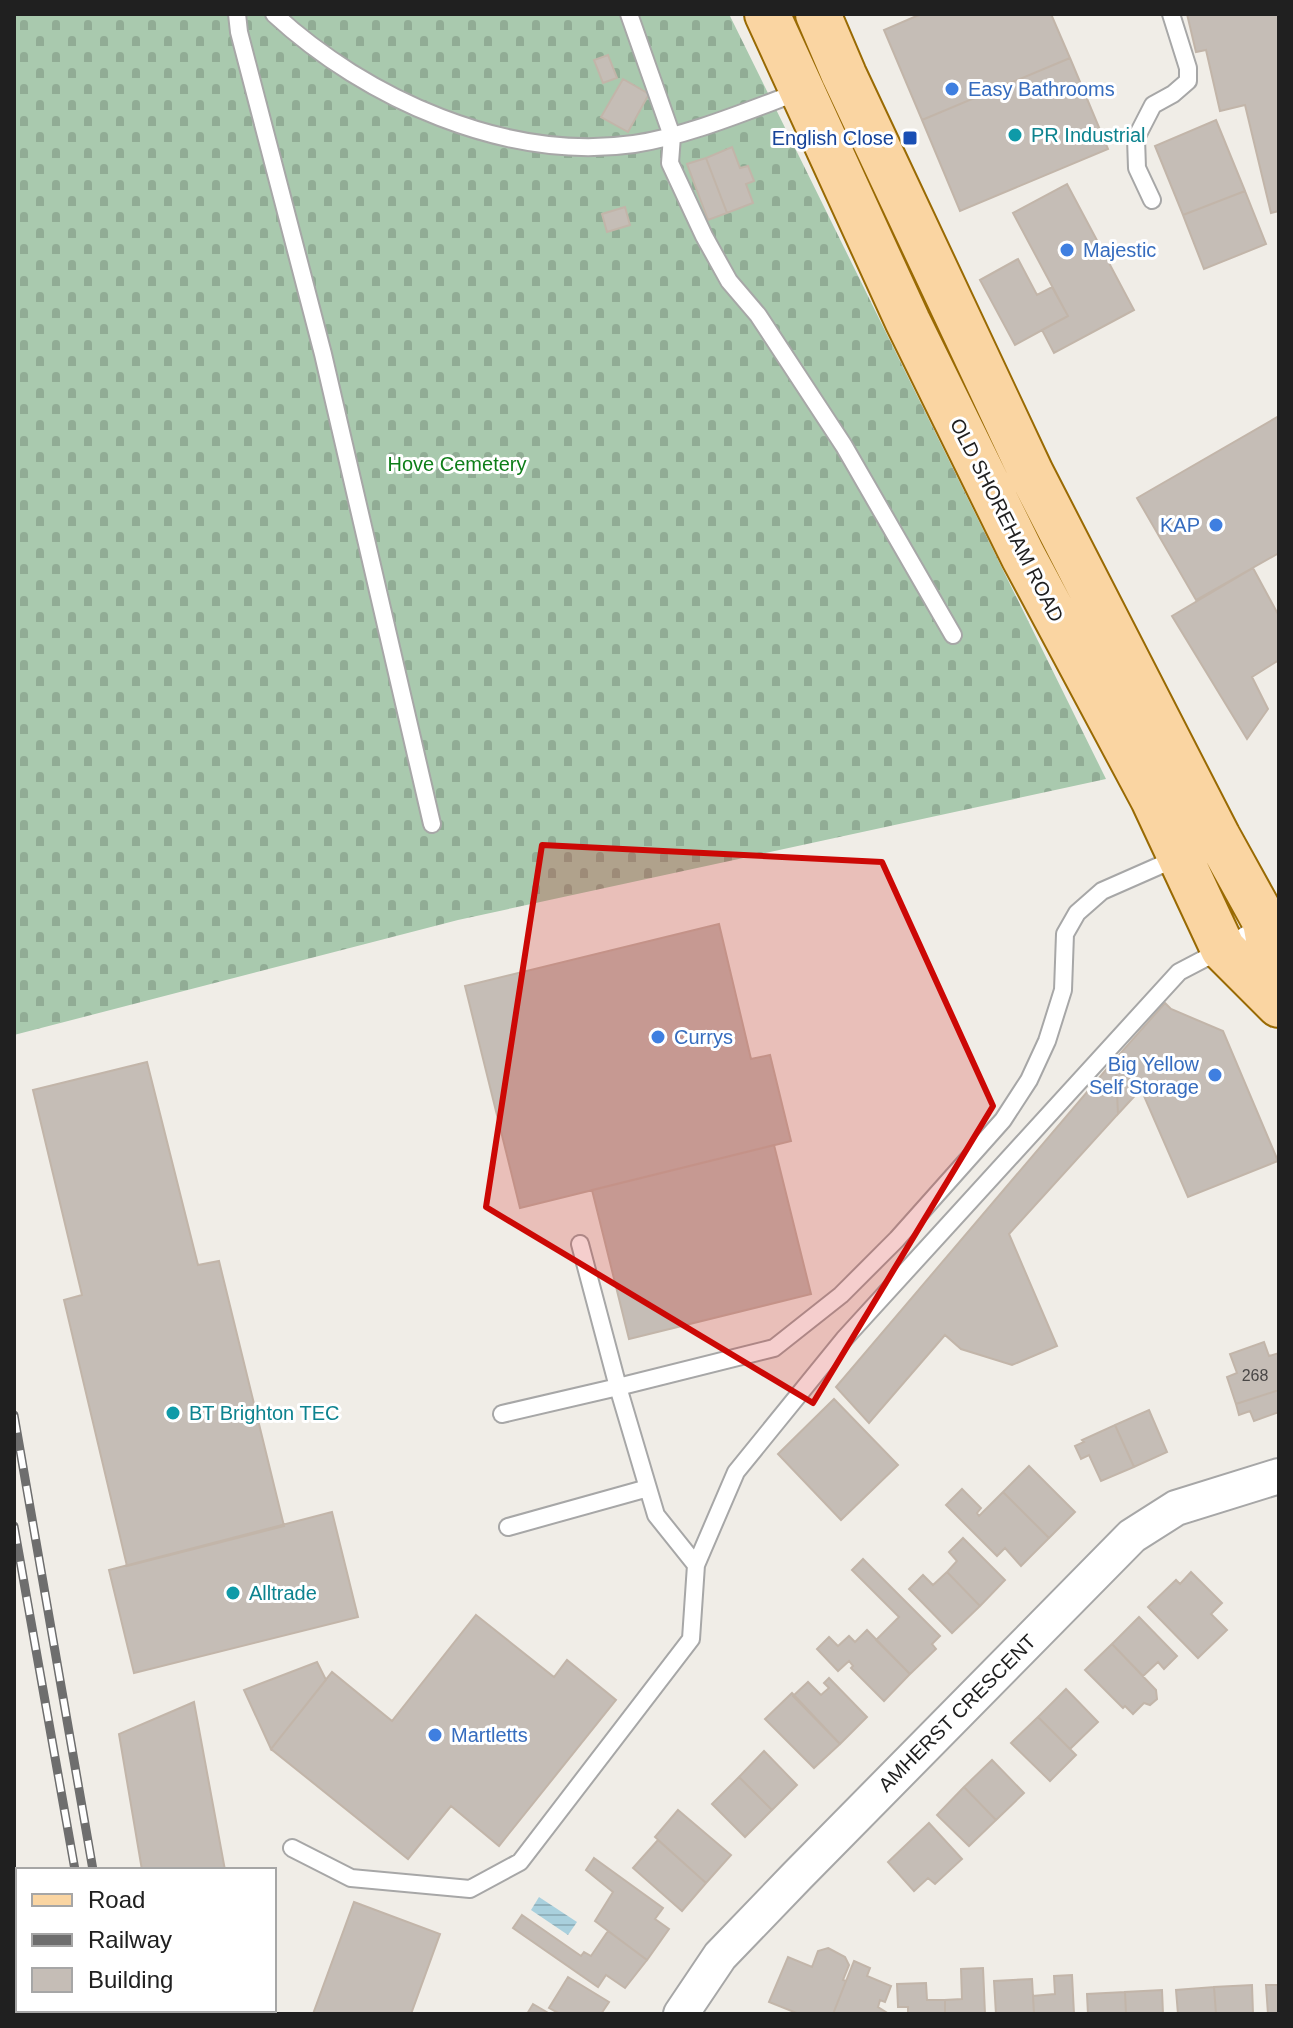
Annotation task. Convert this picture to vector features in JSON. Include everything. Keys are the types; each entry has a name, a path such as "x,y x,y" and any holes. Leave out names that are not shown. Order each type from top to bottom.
{"main road":[{"path":"767,14 823,83 1031,473 1199,847 1223,949 1279,1002"},
{"path":"818,14 823,83"},
{"path":"1199,847 1265,922 1279,1002"}],"street":[{"name":"AMHERST CRESCENT","path":"681,2014 720,1956 1132,1536 1176,1508 1279,1476"}],"lane":[{"path":"237,14 239,32 323,354 432,824"},
{"path":"274,14 297,35 381,90 486,134 549,145 591,147 633,144 672,136 823,83"},
{"path":"629,14 672,136 670,163 704,236 729,281 758,315 844,446 953,635"},
{"path":"1152,200 1137,168 1136,138 1153,105 1188,81 1188,68 1171,14"},
{"path":"502,1414 774,1348 841,1295 897,1239 1003,1120 1029,1080 1047,1041 1063,990 1065,934 1077,913 1102,891 1199,847"},
{"path":"292,1848 351,1878 470,1889 520,1862 691,1639 696,1565 736,1472 844,1339 1179,972 1265,922"},
{"path":"580,1244 656,1515 696,1565"},
{"path":"508,1527 648,1488"}],"highlighted area":[{"path":"542,845 882,862 993,1106 813,1403 486,1207"}],"green space":[{"name":"Hove Cemetery","path":"14,14 729,14 1106,779 458,920 14,1035"}],"water":[{"path":"539,1897 577,1922 568,1935 531,1910"}],"building":[{"name":"Easy Bathrooms","path":"921,14 1051,14 1070,58 922,120 884,30"},
{"path":"1187,14 1279,14 1279,211 1271,213 1245,105 1220,111 1206,50 1196,52"},
{"path":"608,55 617,78 603,83 594,60"},
{"name":"PR Industrial","path":"1070,58 1108,149 960,211 922,120"},
{"path":"623,79 649,94 628,132 601,117"},
{"path":"1216,120 1245,191 1183,215 1155,146"},
{"path":"732,147 740,168 748,166 754,181 746,184 753,203 727,213 706,158"},
{"path":"706,158 727,213 708,220 687,164"},
{"name":"Majestic","path":"1067,184 1134,310 1054,353 1042,330 1068,316 1013,213"},
{"path":"1245,191 1266,244 1204,269 1183,215"},
{"path":"625,207 630,225 607,232 602,214"},
{"path":"1018,259 1037,295 1052,287 1068,316 1015,345 980,280"},
{"name":"KAP","path":"1279,416 1279,553 1196,600 1137,498"},
{"path":"1253,568 1279,616 1279,660 1252,677 1268,709 1247,739 1172,616"},
{"path":"719,924 751,1059 770,1055 791,1141 520,1208 465,986"},
{"path":"1165,1003 1171,1009 1223,1031 1278,1161 1188,1197 1141,1089 1118,1114 1116,1071 1110,1065"},
{"name":"BT Brighton TEC","path":"147,1062 198,1265 219,1261 284,1526 127,1566 64,1300 82,1295 33,1090"},
{"path":"1110,1065 1116,1071 1118,1114 1009,1234 1057,1346 1012,1365 961,1349 945,1335 869,1423 836,1387"},
{"path":"774,1145 811,1294 629,1339 592,1190"},
{"path":"1264,1342 1269,1356 1279,1353 1279,1390 1236,1404 1227,1377 1237,1373 1230,1354"},
{"path":"1279,1390 1279,1412 1254,1421 1250,1411 1239,1415 1236,1404"},
{"path":"834,1399 898,1465 841,1520 778,1454"},
{"path":"1149,1410 1167,1452 1134,1467 1115,1425"},
{"path":"1115,1425 1134,1467 1101,1481 1089,1455 1081,1459 1075,1446"},
{"path":"1029,1466 1075,1512 1049,1538 1003,1492"},
{"path":"962,1489 981,1508 977,1513 979,1516 1003,1492 1049,1538 1021,1566 1005,1548 997,1556 946,1505"},
{"name":"Alltrade","path":"332,1512 358,1617 134,1673 109,1570"},
{"path":"963,1538 1005,1580 980,1606 947,1572 957,1561 949,1552"},
{"path":"863,1559 940,1636 932,1644 936,1649 910,1674 876,1640 899,1617 852,1570"},
{"path":"947,1572 980,1606 952,1633 909,1589 923,1575 933,1585"},
{"path":"1191,1572 1222,1603 1211,1614 1227,1630 1198,1658 1148,1607 1176,1580 1180,1584"},
{"name":"Martletts","path":"476,1615 554,1677 567,1660 616,1700 499,1846 451,1806 408,1859 271,1749 332,1672 392,1721"},
{"path":"1139,1617 1177,1656 1164,1669 1158,1662 1143,1676 1112,1644"},
{"path":"867,1630 910,1674 884,1701 851,1668 853,1666 849,1661 838,1671 817,1649 829,1637 838,1646 849,1636 855,1642"},
{"path":"1112,1644 1156,1690 1157,1699 1150,1705 1144,1703 1133,1714 1085,1670"},
{"path":"317,1662 326,1680 271,1749 244,1690"},
{"path":"829,1678 867,1717 840,1744 793,1696 808,1682 821,1695 829,1688 824,1683"},
{"path":"1066,1689 1098,1722 1070,1749 1038,1717"},
{"path":"792,1693 840,1744 814,1768 765,1719"},
{"path":"194,1702 225,1868 142,1868 119,1734"},
{"path":"1038,1717 1076,1755 1050,1781 1011,1743"},
{"path":"764,1751 797,1785 772,1810 739,1777"},
{"path":"992,1760 1024,1793 996,1820 964,1787"},
{"path":"739,1777 772,1810 745,1837 712,1804"},
{"path":"964,1787 996,1820 969,1846 937,1815"},
{"path":"678,1810 731,1855 706,1883 655,1837"},
{"path":"929,1823 962,1859 935,1884 928,1878 914,1891 888,1862"},
{"path":"658,1840 706,1883 682,1911 633,1868"},
{"path":"594,1858 663,1908 655,1919 669,1929 647,1960 595,1921 613,1892 586,1870"},
{"path":"354,1902 440,1934 411,2014 313,2014"},
{"path":"522,1915 581,1956 584,1952 591,1956 608,1931 647,1960 625,1988 606,1975 598,1987 513,1928"},
{"path":"828,1948 845,1957 849,1965 833,2014 799,2014 769,2002 788,1957 812,1967 818,1951"},
{"path":"854,1961 870,1968 867,1976 891,1986 885,2002 880,2000 878,2007 889,2014 833,2014"},
{"path":"983,1968 985,2014 945,2014 945,2000 962,1999 961,1969"},
{"path":"1072,1975 1074,2014 1034,2014 1033,1996 1055,1994 1054,1976"},
{"path":"568,1977 609,2002 601,2014 560,2014 549,2008"},
{"path":"1032,1979 1034,2014 996,2014 994,1981"},
{"path":"926,1983 927,2000 945,2000 945,2014 908,2014 908,2007 898,2007 897,1984"},
{"path":"1252,1985 1253,2014 1216,2014 1214,1987"},
{"path":"1266,1985 1279,1985 1279,2014 1268,2014"},
{"path":"1214,1987 1216,2014 1178,2014 1176,1990"},
{"path":"1162,1990 1163,2014 1126,2014 1125,1992"},
{"path":"1125,1992 1126,2014 1088,2014 1087,1994"},
{"path":"533,2004 550,2014 527,2014"}],"railway":[{"path":"14,1415 93,1868"},
{"path":"14,1526 75,1868"}],"place":[{"name":"Easy Bathrooms","path":"952,89"},
{"name":"PR Industrial","path":"1015,135"},
{"name":"English Close","path":"910,138"},
{"name":"Majestic","path":"1067,250"},
{"name":"KAP","path":"1216,525"},
{"name":"Currys","path":"658,1037"},
{"name":"Big Yellow Self Storage","path":"1215,1075"},
{"name":"BT Brighton TEC","path":"173,1413"},
{"name":"Alltrade","path":"233,1593"},
{"name":"Martletts","path":"435,1735"}]}
